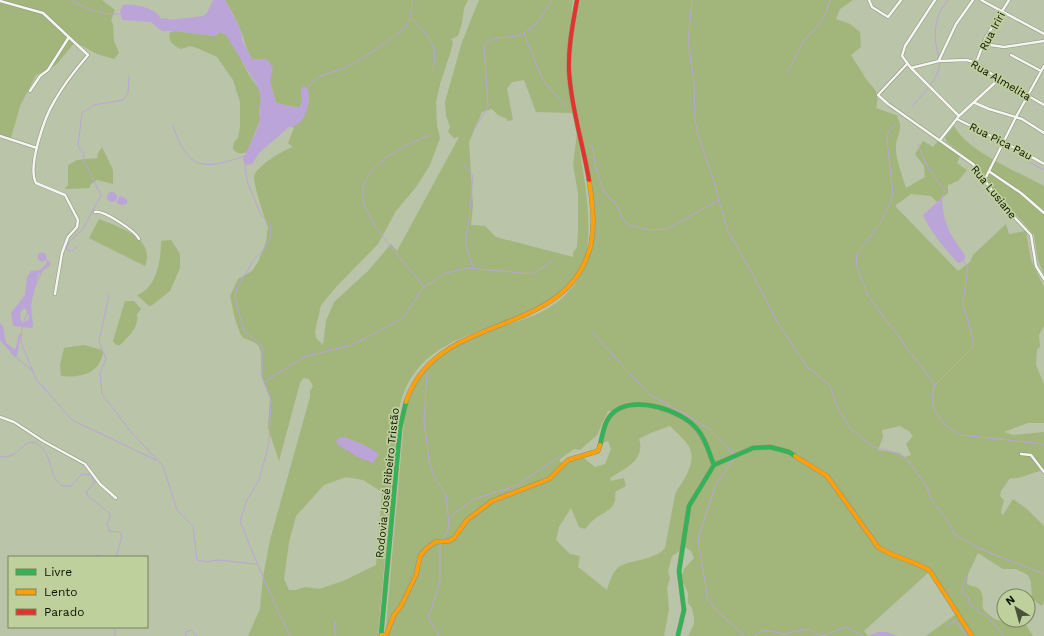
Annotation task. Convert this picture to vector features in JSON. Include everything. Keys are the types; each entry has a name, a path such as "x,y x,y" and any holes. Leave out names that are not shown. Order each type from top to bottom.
{"street":[{"path":"0,0 43,13 88,55 72,74 54,101 37,148 33,171 36,182 39,185 65,195 78,220 77,227 68,237 62,253 55,294"},
{"name":"Rodovia José Ribeiro Tristão","path":"381,636 400,428 405,404 413,384 426,365 450,346 526,315 558,297 578,274 589,252 593,232 592,207 572,96 569,71 571,34 577,0"},
{"path":"869,0 872,7 887,17 901,0"},
{"path":"907,64 902,56 902,51 935,0"},
{"path":"939,61 956,24 973,0"},
{"path":"980,0 1044,34"},
{"name":"Rua Iriri","path":"976,63 983,44 1009,0"},
{"path":"30,91 40,76 48,70 69,37"},
{"path":"983,44 1004,47 1044,41"},
{"path":"984,181 990,172 1027,96 1043,69 1011,55"},
{"name":"Rua Almelita","path":"910,68 939,61 961,59 976,63 999,79 1044,105"},
{"name":"Rua Pica Pau","path":"907,64 958,118 1004,141 1044,164"},
{"name":"Rua Lusiane","path":"907,64 878,95 888,104 973,164 1000,203 1031,235 1036,266 1044,279"},
{"path":"940,140 958,118 999,79"},
{"path":"975,103 1024,120 1044,133"},
{"path":"0,136 37,148"},
{"path":"990,172 1021,193 1044,213"},
{"path":"95,212 102,212 131,230 139,239"},
{"path":"381,636 388,633 393,617 416,574 420,556 426,549 435,542 454,538 467,520 492,501 551,478 568,460 598,452 608,418 617,408 632,404 648,405 669,412 690,422 701,434 714,465"},
{"path":"0,416 14,422 43,441 85,464 100,484 116,498"},
{"path":"678,635 684,610 679,571 686,517 692,500 714,465 748,450 770,447 792,454 825,474 832,481 844,502 878,547 930,571 972,636"},
{"path":"1021,454 1031,455 1044,472"}],"green space":[{"path":"0,0 102,0 115,10 111,21 113,24 114,41 119,53 114,59 97,54 75,42 56,65 36,75 20,106 11,138 0,134"},
{"path":"225,0 468,0 464,8 458,36 451,39 453,42 440,84 436,102 437,126 440,138 430,165 416,187 396,211 378,244 336,287 321,305 315,331 316,338 323,345 326,321 334,302 368,271 391,244 397,251 459,137 454,138 448,132 450,127 446,116 445,102 462,42 479,0 573,0 566,65 573,113 536,112 524,80 512,82 507,89 513,120 507,121 507,119 498,115 492,109 482,112 469,142 473,206 471,225 485,226 496,237 573,257 573,253 577,247 578,229 578,193 573,165 577,133 588,206 588,236 586,254 577,272 557,295 532,310 448,344 425,361 407,386 397,421 378,636 248,636 260,609 263,577 270,540 310,397 310,391 313,386 309,379 303,378 300,383 279,461 268,428 270,398 261,375 261,354 259,346 254,342 243,338 240,333 230,296 238,279 252,271 258,262 266,242 268,227 257,193 254,176 265,163 283,151 293,147 288,143 294,128 292,127 308,106 309,94 301,89 302,101 299,108 276,103 270,82 271,76 261,59 252,59 246,48 239,26","holes":["344,437 366,446 350,452 346,448","346,477 363,480 382,492 376,565 343,581 319,589 305,587 296,590 289,590 284,579 289,542 296,516 324,485"]},
{"path":"578,0 853,0 840,9 836,19 850,24 860,32 861,47 851,55 876,92 876,108 898,116 897,118 900,127 896,150 906,188 925,177 924,166 915,154 923,141 933,147 938,141 960,156 957,163 967,170 958,181 948,185 948,193 937,202 931,196 911,194 896,205 896,207 958,271 970,262 973,255 1006,224 1009,234 1026,231 1031,260 1044,287 1044,326 1039,335 1040,347 1037,349 1036,365 1044,384 1044,423 1028,423 1004,432 1013,435 1044,432 1044,471 1035,472 1019,478 1010,478 1001,491 1000,496 1004,500 1001,512 1003,515 1013,499 1027,509 1044,526 1044,602 1042,606 1036,602 1036,588 1031,588 1028,575 1016,569 1003,569 978,553 968,574 967,584 976,587 981,591 983,609 996,620 996,628 1028,628 1033,636 926,636 956,614 929,572 864,631 868,636 688,636 694,624 694,617 692,608 688,603 688,593 681,578 684,569 694,558 691,551 685,547 672,556 668,571 670,578 667,588 669,609 664,636 385,636 404,422 406,409 417,384 433,363 454,346 466,340 535,315 551,307 564,297 574,285 589,258 594,226 594,208 571,76 572,40","holes":["608,411 615,411 603,428 601,444 608,441 611,449 605,464 595,467 584,458 572,459 563,464 559,460 574,449 580,450 597,435","670,426 686,442 692,458 686,477 675,495 665,548 654,556 620,566 613,574 607,590 578,567 580,556 570,554 556,540 559,527 571,508 579,527 585,529 591,522 608,510 614,503 615,492 626,486 624,478 611,481 610,478 627,467 637,458 640,446 639,439","900,426 909,431 913,436 906,444 911,455 905,457 899,453 878,450 883,437 882,430"]},
{"path":"176,31 214,36 218,31 226,35 232,42 249,75 259,89 261,101 259,110 260,120 247,152 239,153 233,149 234,142 238,138 240,127 240,102 233,80 217,57 190,46 181,49 174,45 170,41 169,35 170,32"},
{"path":"954,126 970,144 981,152 1044,186 1044,275 1038,260 1034,235 986,181 975,164 947,142 945,137"},
{"path":"102,147 113,170 113,184 97,180 90,185 90,188 65,189 68,185 68,165 77,160 98,158 97,155"},
{"path":"99,219 125,230 141,241 147,256 145,266 89,238"},
{"path":"171,240 180,254 180,268 170,291 149,306 137,295 144,291 153,280 159,265 161,241"},
{"path":"125,301 134,301 141,309 137,314 135,328 133,331 120,345 116,345 113,341"},
{"path":"84,345 102,350 103,353 101,360 97,366 88,373 82,375 61,376 60,365 64,348"}],"shaded area":[{"path":"213,0 225,0 240,28 243,42 252,59 267,59 273,68 270,82 276,103 299,108 302,101 301,89 304,86 308,89 308,106 300,123 289,127 259,153 252,164 245,165 243,159 260,120 259,110 261,101 259,89 226,35 219,32 218,35 214,36 176,31 162,31 151,22 122,20 120,11 123,5 128,5 150,9 159,15 161,19 167,18 169,20 203,16 207,13"},
{"path":"110,192 114,192 116,193 116,201 110,202 107,199 107,195"},
{"path":"120,196 127,199 127,204 120,205 116,202"},
{"path":"942,198 944,215 948,228 965,255 965,259 961,263 958,263 948,252 930,228 923,215"},
{"path":"40,253 44,253 46,257 44,261 40,261 38,259 38,255"},
{"path":"50,261 50,265 38,275 31,305 32,328 13,326 11,313 25,295 27,277 31,271 40,270","holes":["25,308 29,316 28,320 23,323 20,315 23,309"]},
{"path":"0,323 3,326 6,343 14,349 16,348 19,334 21,334 17,356 15,357 0,340"},
{"path":"344,437 366,446 379,454 373,463 358,457 338,445 336,441 339,438"},
{"path":"878,632 886,632 897,636 868,636"}],"waterway":[{"path":"71,0 83,7 95,11 108,14 121,14"},
{"path":"308,88 315,80 351,65 380,47 399,32 410,19 412,0"},
{"path":"473,130 488,105 484,45 491,40 517,36 528,31 546,11 552,0"},
{"path":"692,0 688,43 694,83 695,119 698,136 713,178 727,229 779,325 807,367 830,385 836,404 849,427 873,447 897,453 907,459 927,487 931,499 950,524 954,534 978,548 1044,574"},
{"path":"787,73 804,40 817,27 825,15 830,0"},
{"path":"939,58 935,35 937,21 939,13 948,0"},
{"path":"411,18 431,41 435,53 433,71"},
{"path":"524,33 542,79 567,108"},
{"path":"912,107 934,80 940,61"},
{"path":"77,247 72,251 66,249 69,242 83,229 101,195 84,161 84,154 78,146 82,113 94,105 123,100 128,93 129,77"},
{"path":"896,123 888,133 887,140 893,194 881,222 857,254 856,264 868,296 935,385"},
{"path":"173,126 185,152 191,159 199,163 208,165 218,164 245,156"},
{"path":"424,287 386,241 372,221 364,203 364,185 373,169 395,152 430,135"},
{"path":"918,144 927,166 945,191 940,200"},
{"path":"592,146 597,172 604,192 617,205 622,218 629,225 650,230 667,229 719,200"},
{"path":"1029,162 1044,170"},
{"path":"463,163 473,176 469,221 466,236 466,245 473,268"},
{"path":"246,164 247,181 260,213 270,225 271,235 264,250 254,259 237,288 235,298 244,331 262,346 262,377 271,400 269,443 259,480 247,500 240,521 290,636"},
{"path":"46,259 48,261 46,265"},
{"path":"264,382 304,357 352,345 394,323 404,316 424,287 446,273 469,268 532,274 554,260"},
{"path":"963,261 968,267 963,304 973,339 973,347 935,385 933,393 934,408 941,420 960,435 1044,444"},
{"path":"36,285 42,271"},
{"path":"109,295 99,341 106,359 100,373 102,394 131,432 163,466 177,510 193,526 197,560 206,562 218,560 256,564"},
{"path":"23,324 28,311"},
{"path":"22,327 21,342 36,379 72,420 156,460"},
{"path":"592,332 649,394 712,431 734,454"},
{"path":"11,353 34,372"},
{"path":"427,372 424,423 430,465 435,478 446,495 449,525 447,533 442,539"},
{"path":"0,457 8,457 26,444 32,442 41,446 45,451 54,476 62,486 71,486 82,474 92,475 94,483 87,491 87,495 110,514 110,518 107,523 109,531 120,532 122,536 116,556"},
{"path":"449,518 474,499 516,486 559,457"},
{"path":"735,457 715,486 698,540 708,599 714,608 745,636"},
{"path":"440,542 440,581 429,616 430,622 440,636"},
{"path":"96,556 101,556"},
{"path":"966,577 962,588 962,593 968,596 969,603 989,619 1005,636"},
{"path":"336,620 334,627 336,636"},
{"path":"947,626 956,621 967,636"},
{"path":"755,636 764,630 784,634 808,629 822,636 846,627 863,636"},
{"path":"112,628 116,631 114,636"},
{"path":"185,636 186,632 191,630 197,636"}],"traffic: fast":[{"path":"381,636 400,428 406,402"},
{"path":"600,445 606,423 614,412 623,407 633,405 657,407 681,416 697,429 705,442 714,465"},
{"path":"678,635 684,610 679,571 689,506 714,465 753,448 770,447 789,452 795,456"}],"traffic: slow":[{"path":"406,402 422,372 444,352 472,337 531,312 557,297 578,275 591,244 593,228 593,212 589,180"},
{"path":"381,635 386,635 394,615 401,606 416,575 420,556 426,549 435,542 449,541 454,538 467,520 492,501 549,479 568,460 598,451 600,445"},
{"path":"795,456 827,476 878,547 930,571 972,636"}],"traffic: jam":[{"path":"577,0 572,26 569,71 570,85 589,180"}]}
